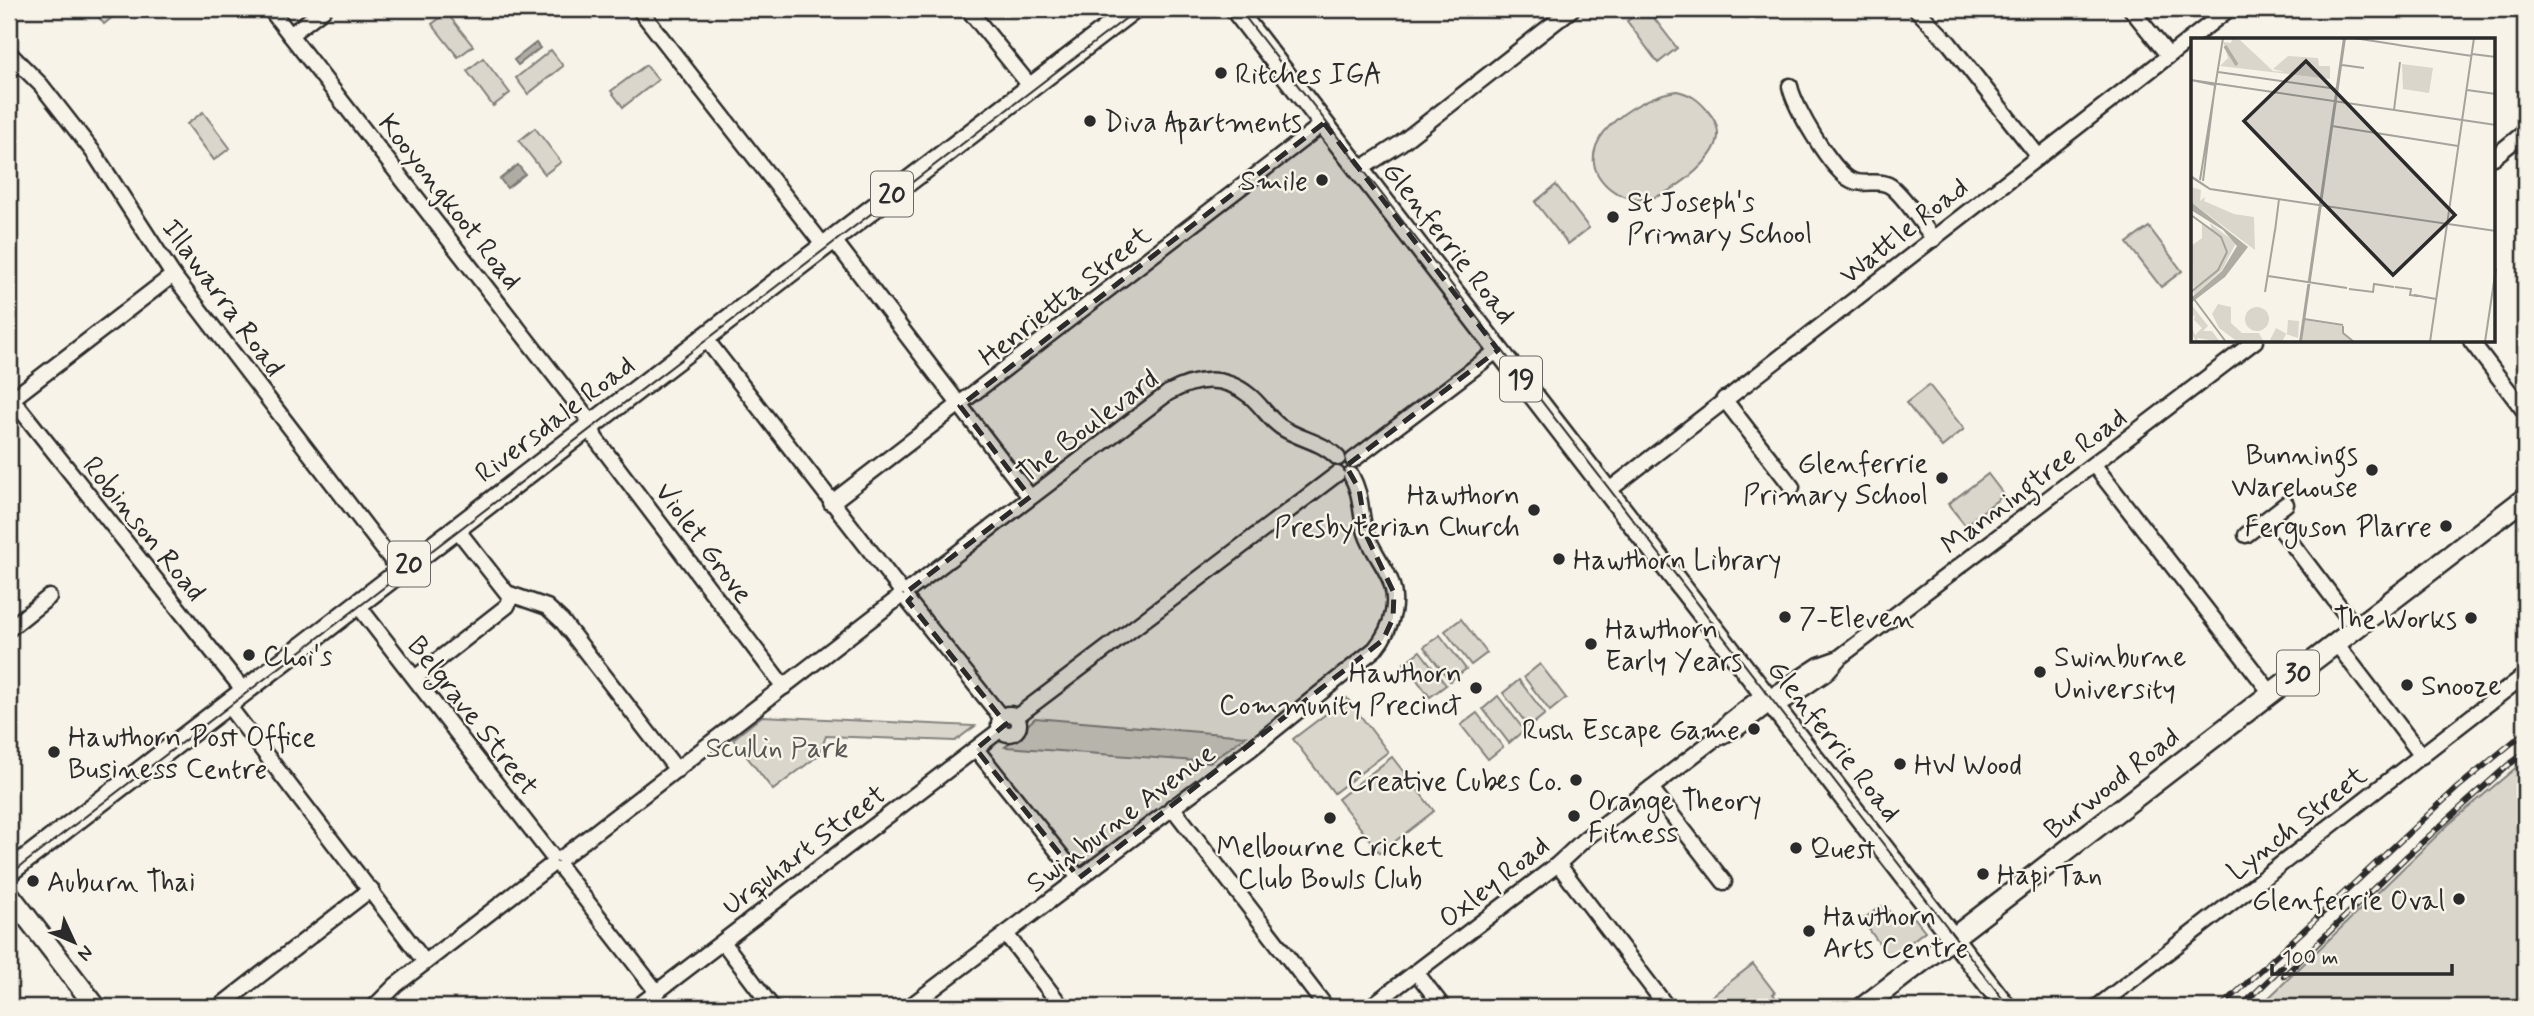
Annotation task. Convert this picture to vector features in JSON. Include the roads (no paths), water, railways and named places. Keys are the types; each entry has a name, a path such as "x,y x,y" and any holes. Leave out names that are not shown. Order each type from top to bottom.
{"main road":[{"name":"Riversdale Road","path":"9,872 1133,9"},
{"name":"Glenferrie Road","path":"1235,9 2006,1007"},
{"name":"Burwood Road","path":"1863,1007 2525,498"},
{"path":"9,894 96,1007"}],"street":[{"name":"Kooyongkoot Road","path":"270,9 591,425"},
{"path":"290,35 324,9"},
{"path":"639,9 829,242 1030,497"},
{"path":"968,9 1031,87"},
{"path":"1362,173 1572,9"},
{"path":"1916,9 1949,43 2039,157"},
{"path":"2131,9 2168,55"},
{"name":"Wattle Road","path":"2200,37 2229,9"},
{"name":"Wattle Road","path":"1608,491 2168,55 2191,42"},
{"name":"Illawarra Road","path":"9,53 49,93 94,153 173,275 400,571"},
{"path":"1790,86 1794,103 1810,131 1845,176 1854,181 1888,185 1934,239"},
{"name":"Henrietta Street","path":"831,503 1324,124"},
{"path":"2496,155 2525,132"},
{"path":"10,397 173,275"},
{"path":"705,338 1000,724"},
{"name":"Manningtree Road","path":"1769,701 1819,666 1840,657 2252,343"},
{"path":"2473,343 2525,412"},
{"path":"1345,467 1498,350"},
{"name":"The Boulevard","path":"374,1007 425,962 1168,393 1188,383 1199,381 1230,384 1250,395 1280,426 1328,447 1345,467"},
{"name":"Robinson Road","path":"10,397 244,691"},
{"path":"1724,400 1792,486"},
{"name":"Violet Grove","path":"591,425 595,438 784,687"},
{"path":"2094,465 2272,693"},
{"name":"Urquhart Street","path":"637,1007 976,749 1000,724 1005,734 1015,732 1019,727 1017,717 1345,467"},
{"name":"Swinburne Avenue","path":"909,1007 1248,751 1375,649 1389,629 1395,605 1394,593 1367,537 1359,489 1345,467"},
{"path":"2246,535 2286,504"},
{"path":"2271,516 2356,628"},
{"path":"456,528 502,588 512,596 547,607 562,621 677,770"},
{"path":"415,678 507,606 512,596"},
{"path":"9,628 49,597"},
{"name":"Belgrave Street","path":"357,604 657,992"},
{"path":"2336,643 2422,755"},
{"name":"Lynch Street","path":"2097,1007 2525,676"},
{"name":"Oxley Road","path":"1370,1007 1558,864 1586,838 1712,741 1737,729 1769,701"},
{"path":"227,704 425,962"},
{"path":"976,749 1079,878"},
{"path":"1651,788 1724,883"},
{"path":"1172,807 1326,1007"},
{"path":"1558,864 1667,1007"},
{"path":"219,1007 371,890"},
{"path":"1006,934 1062,1007"},
{"path":"723,942 772,1007"},
{"path":"1416,972 1443,1007"}],"tram line":[{"path":"9,875 1138,9"},
{"path":"1239,9 2009,1007"}],"railway":[{"path":"2221,1007 2457,788 2525,732"},
{"path":"2284,976 2407,856 2525,753"},
{"path":"2241,1007 2288,961"}],"place":[{"name":"Ritches IGA","path":"1221,73"},
{"name":"Diva Apartments","path":"1090,121"},
{"name":"Smile","path":"1322,180"},
{"name":"St Joseph's Primary School","path":"1613,217"},
{"name":"Bunnings Warehouse","path":"2372,470"},
{"name":"Glenferrie Primary School","path":"1942,478"},
{"name":"Hawthorn Presbyterian Church","path":"1534,510"},
{"name":"Ferguson Plarre","path":"2446,526"},
{"name":"Hawthorn Library","path":"1559,559"},
{"name":"7-Eleven","path":"1785,617"},
{"name":"The Works","path":"2471,618"},
{"name":"Hawthorn Early Years","path":"1591,644"},
{"name":"Choi's","path":"249,655"},
{"name":"Swinburne University","path":"2040,672"},
{"name":"Snooze","path":"2407,685"},
{"name":"Hawthorn Community Precinct","path":"1476,688"},
{"name":"Rush Escape Game","path":"1754,729"},
{"name":"Hawthorn Post Office Business Centre","path":"54,752"},
{"name":"HW Wood","path":"1900,764"},
{"name":"Creative Cubes Co.","path":"1576,780"},
{"name":"Orange Theory Fitness","path":"1574,816"},
{"name":"Melbourne Cricket Club Bowls Club","path":"1330,818"},
{"name":"Quest","path":"1796,848"},
{"name":"Hapi Tan","path":"1983,874"},
{"name":"Auburn Thai","path":"33,881"},
{"name":"Glenferrie Oval","path":"2459,899"},
{"name":"Hawthorn Arts Centre","path":"1809,931"}],"park label":[{"name":"Scullin Park","path":"777,747"}]}
